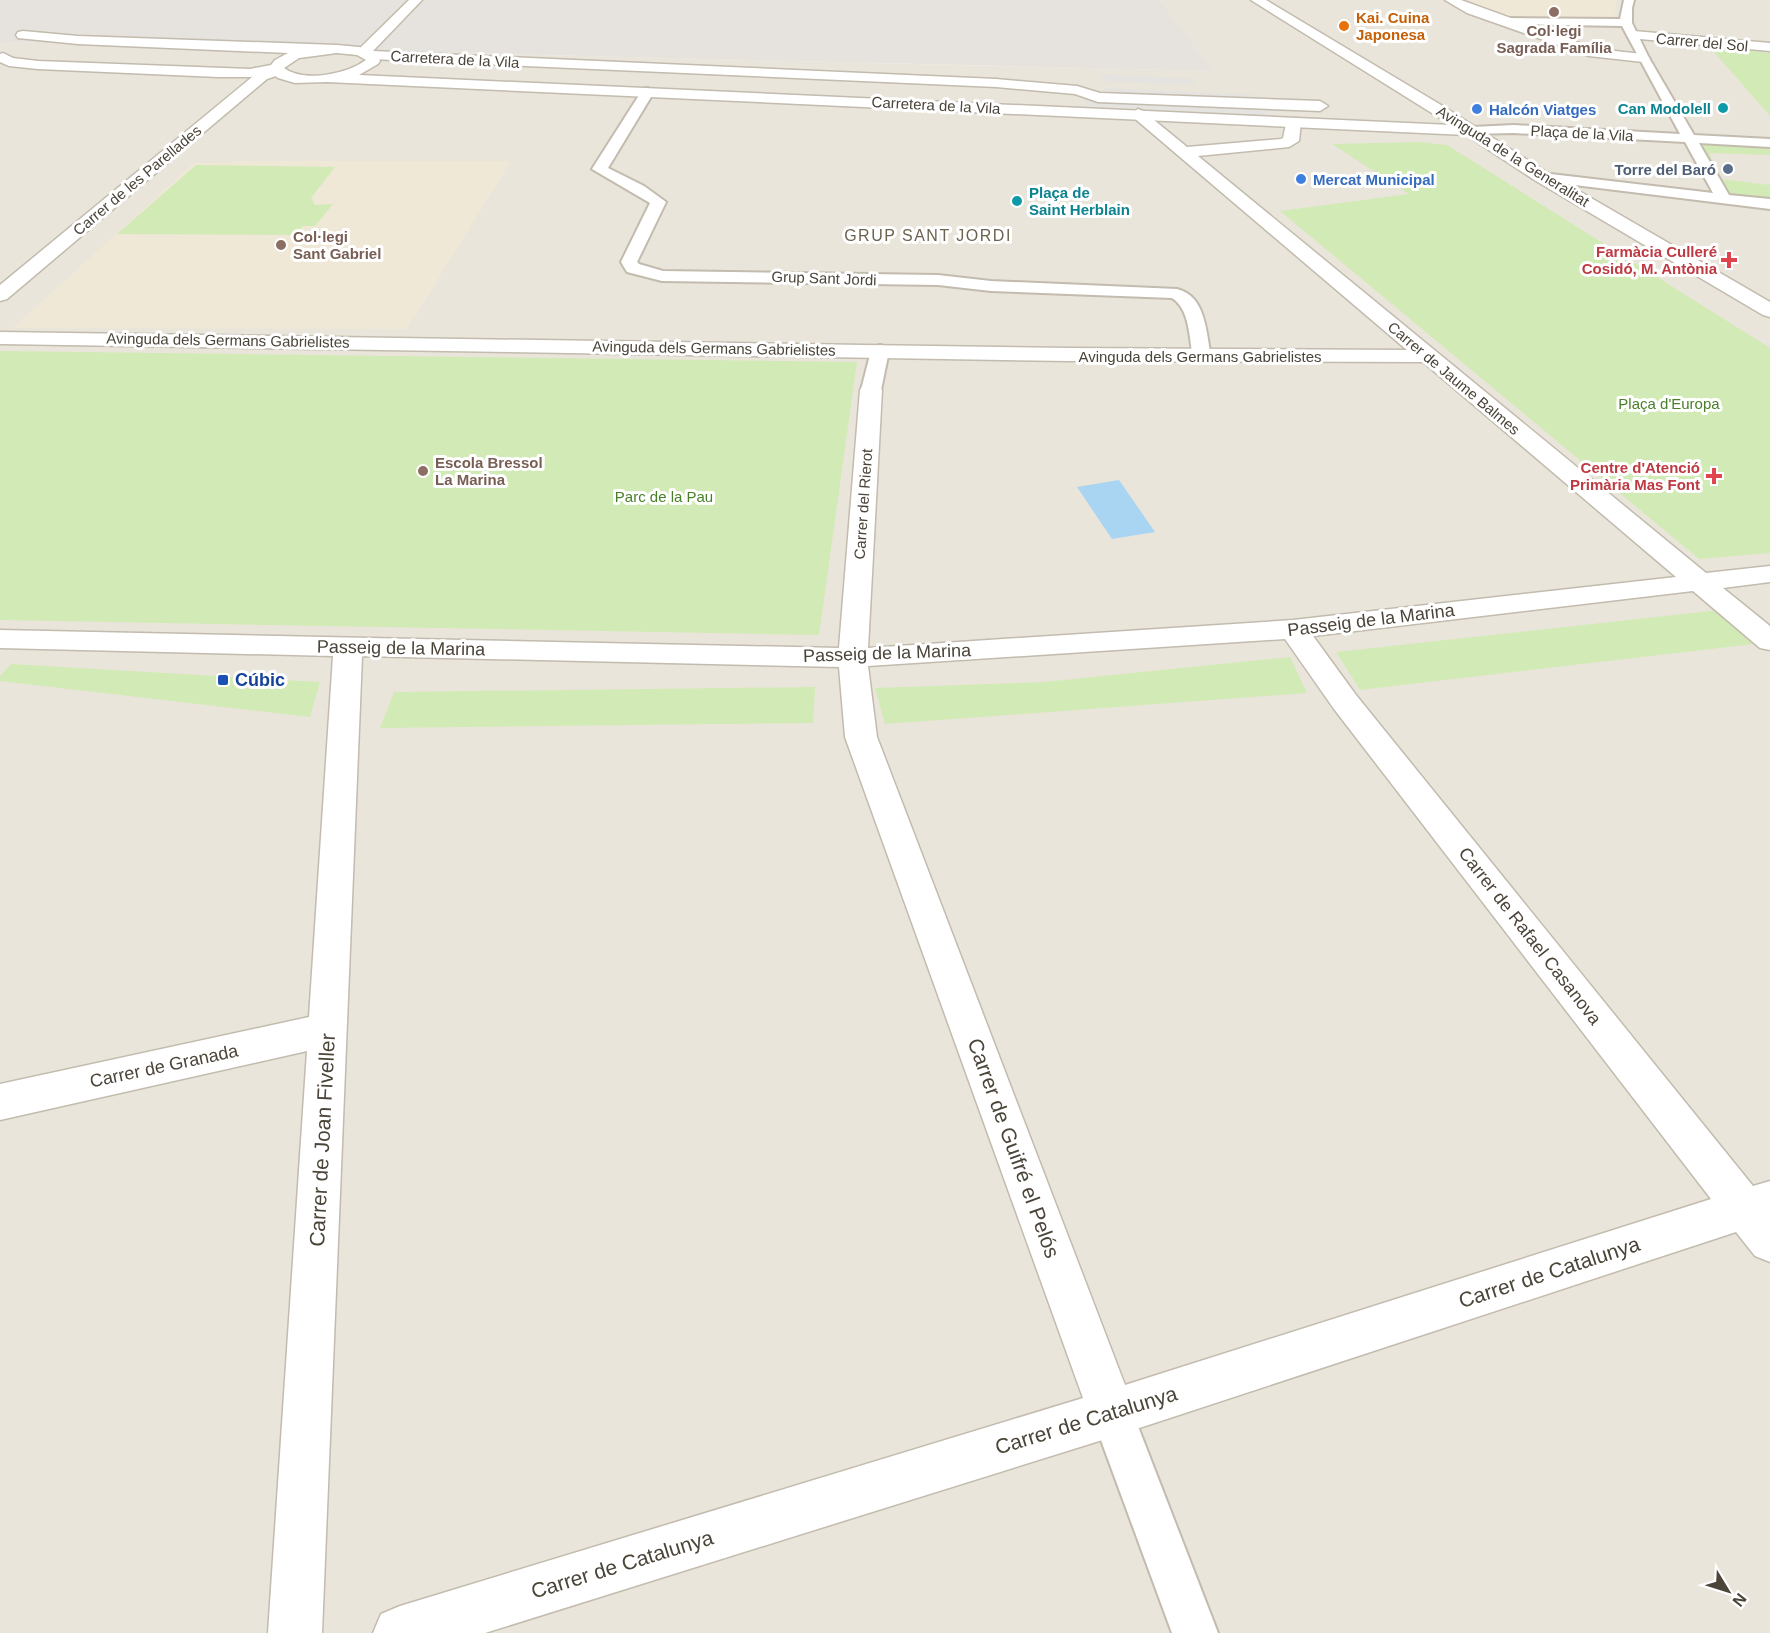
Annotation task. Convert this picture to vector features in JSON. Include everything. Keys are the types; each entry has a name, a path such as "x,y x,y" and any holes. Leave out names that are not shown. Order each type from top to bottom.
{"street":[{"path":"1,57 9,62 38,65 194,72 250,73 277,70 294,78 325,78 353,73 416,0"},
{"name":"Avinguda de la Generalitat","path":"1257,0 1472,130 1491,145 1542,177 1770,311"},
{"path":"1451,0 1472,10 1594,53 1643,58"},
{"path":"1629,0 1626,8 1630,29 1643,58 1724,199"},
{"path":"1502,21 1630,29"},
{"name":"Carrer del Sol","path":"1630,29 1770,47"},
{"path":"5,34 78,40 328,50 368,58"},
{"path":"1,57 25,50 36,43 31,37 23,35"},
{"name":"Carrer de les Parellades","path":"0,295 262,76 277,70 280,63 291,57 328,50"},
{"name":"Carretera de la Vila","path":"368,58 401,81"},
{"name":"Carretera de la Vila","path":"368,58 996,83 1077,90 1098,97 1320,106"},
{"name":"Carretera de la Vila","path":"325,78 1472,130"},
{"name":"Carretera de la Vila","path":"1077,90 1102,84 1304,92 1320,106"},
{"name":"Grup Sant Jordi","path":"648,92 599,169 639,189 658,202 629,262 633,268 662,276 938,280 990,286 1170,293 1187,300 1194,314 1202,357"},
{"path":"1320,106 1344,125"},
{"name":"Carrer de Jaume Balmes","path":"1138,114 1770,641"},
{"path":"1184,152 1283,144 1291,141 1293,122"},
{"name":"Plaça de la Vila","path":"1472,130 1514,129 1770,143"},
{"path":"1542,177 1770,204"},
{"name":"Avinguda dels Germans Gabrielistes","path":"0,338 257,340 1202,357 1427,356"},
{"name":"Carrer del Rierot","path":"853,658 871,390 880,351"},
{"name":"Passeig de la Marina","path":"0,639 853,658 1293,630 1770,574"},
{"name":"Carrer de Rafael Casanova","path":"1293,630 1352,712 1762,1217"},
{"name":"Carrer de Joan Fiveller","path":"295,1633 348,647"},
{"name":"Carrer de Guifré el Pelós","path":"853,658 861,737 1195,1633"},
{"name":"Carrer de Granada","path":"0,1102 327,1030"},
{"name":"Carrer de Catalunya","path":"400,1633 1112,1413 1762,1217"}],"shaded area":[{"path":"0,0 1160,0 1212,71 0,42"},
{"path":"1160,0 1770,0 1770,1633 0,1633 0,42 1211,71"},
{"name":"Col·legi Sagrada Família","path":"1468,0 1616,0 1615,21 1508,18"},
{"path":"1101,74 1194,79 1194,85 1101,81"},
{"path":"1103,88 1257,95 1258,100 1102,93"},
{"path":"1086,100 1270,108 1269,115 1086,106"},
{"name":"Col·legi Sant Gabriel","path":"234,161 511,161 407,329 13,328 194,163 232,163"}],"green space":[{"path":"1708,45 1770,53 1770,116"},
{"name":"Plaça d'Europa","path":"1417,142 1447,145 1770,348 1770,553 1699,559 1280,211 1409,194 1332,144"},
{"path":"1706,144 1770,146 1770,155 1709,153 1721,179 1770,185 1770,198 1741,196 1726,191 1710,166 1703,146"},
{"path":"196,165 335,167 311,198 315,205 333,204 315,226 303,226 296,235 117,234"},
{"name":"Parc de la Pau","path":"0,351 857,362 819,635 0,620"},
{"path":"1719,610 1754,644 1360,690 1336,652"},
{"path":"1290,657 1307,693 885,724 875,688 1044,682"},
{"path":"11,664 320,682 310,717 0,681 0,676"},
{"path":"815,687 813,723 380,728 394,692"}],"water":[{"path":"1119,480 1155,532 1112,539 1077,487"}],"place":[{"name":"Col·legi Sagrada Família","path":"1554,12"},
{"name":"Kai. Cuina Japonesa","path":"1344,26"},
{"name":"Can Modolell","path":"1723,108"},
{"name":"Halcón Viatges","path":"1477,109"},
{"name":"Torre del Baró","path":"1728,169"},
{"name":"Mercat Municipal","path":"1301,179"},
{"name":"Plaça de Saint Herblain","path":"1017,201"},
{"name":"Col·legi Sant Gabriel","path":"281,245"},
{"name":"Farmàcia Culleré Cosidó, M. Antònia","path":"1729,260"},
{"name":"Escola Bressol La Marina","path":"423,471"},
{"name":"Centre d'Atenció Primària Mas Font","path":"1714,476"},
{"name":"Cúbic","path":"223,680"}],"district":[{"name":"GRUP SANT JORDI","path":"928,235"}]}
